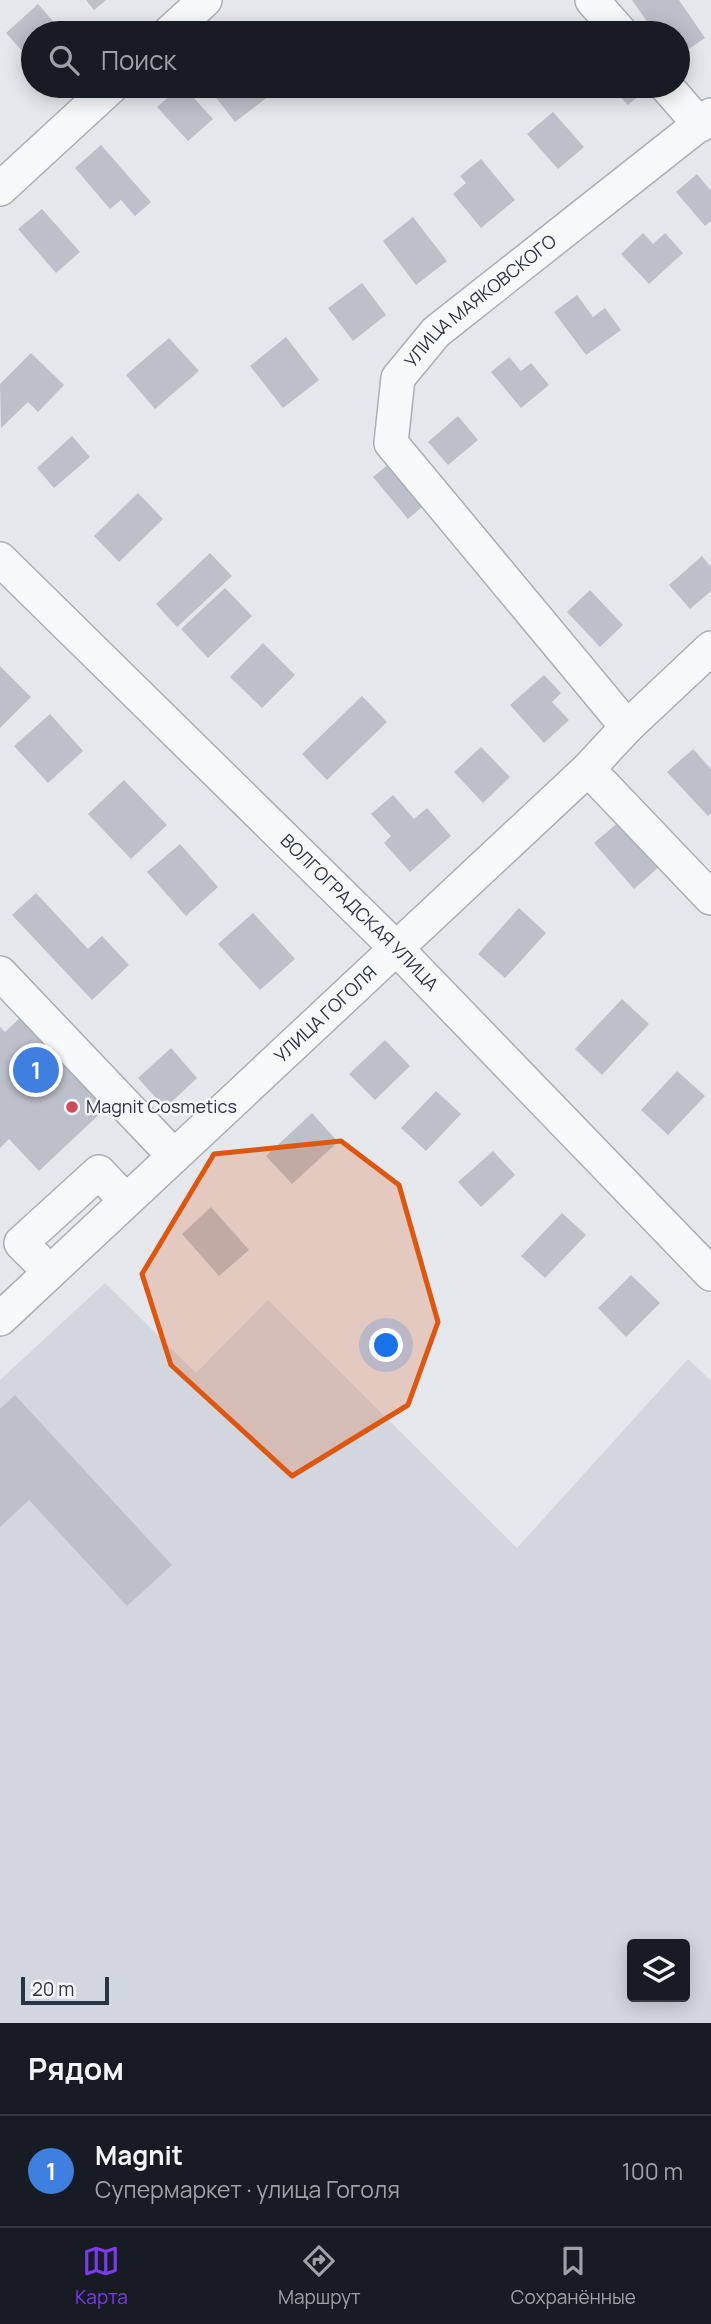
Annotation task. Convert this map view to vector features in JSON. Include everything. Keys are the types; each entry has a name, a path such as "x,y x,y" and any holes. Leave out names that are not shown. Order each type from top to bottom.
{"street":[{"path":"182,21 205,0"},
{"path":"592,0 610,21"},
{"path":"0,189 99,98"},
{"path":"680,98 705,120"},
{"name":"УЛИЦА МАЯКОВСКОГО","path":"627,727 391,443 398,378 436,332 705,120"},
{"name":"ВОЛГОГРАДСКАЯ УЛИЦА","path":"0,559 396,948 711,1274"},
{"name":"УЛИЦА ГОГОЛЯ","path":"0,1319 588,769 627,727 711,648"},
{"path":"588,769 711,898"},
{"path":"0,973 174,1156"}],"highlighted area":[{"path":"341,1141 399,1185 438,1322 408,1405 292,1476 171,1365 142,1274 214,1154"}],"shaded area":[{"path":"105,1283 196,1373 268,1300 517,1548 688,1359 711,1381 711,2023 0,2023 0,1380"}],"building":[{"path":"86,0 106,0 94,10"},
{"path":"632,0 679,0 705,38 690,48 690,21 647,21"},
{"path":"38,4 53,21 21,21 21,50 6,33"},
{"path":"167,98 194,98 213,119 188,141 157,107"},
{"path":"216,98 266,98 235,122"},
{"path":"621,98 636,98 628,105"},
{"path":"553,112 584,147 558,169 527,134"},
{"path":"101,145 151,202 135,216 121,200 110,209 75,168"},
{"path":"481,159 515,200 481,228 453,194 466,183 460,176"},
{"path":"697,174 711,191 711,221 705,226 676,192"},
{"path":"42,209 80,252 56,273 18,229"},
{"path":"413,217 447,261 416,285 383,241"},
{"path":"643,233 653,244 665,233 683,253 649,284 621,254"},
{"path":"362,283 386,315 353,341 328,308"},
{"path":"577,295 593,317 605,308 621,330 586,355 554,312"},
{"path":"286,337 319,380 283,408 250,366"},
{"path":"169,338 199,371 155,409 126,375"},
{"path":"31,353 64,385 38,412 28,402 1,428 0,384"},
{"path":"509,357 521,371 531,363 549,385 521,408 491,372"},
{"path":"458,416 478,440 448,465 428,442"},
{"path":"72,436 90,457 54,488 37,468"},
{"path":"395,459 429,501 408,519 373,477"},
{"path":"138,493 163,519 119,562 94,536"},
{"path":"210,553 232,576 177,627 156,604"},
{"path":"702,556 711,567 711,591 690,609 669,585"},
{"path":"225,588 252,616 208,658 181,629"},
{"path":"590,590 623,625 600,647 567,612"},
{"path":"263,643 295,675 262,708 230,677"},
{"path":"0,666 31,697 0,728"},
{"path":"544,675 561,693 552,702 569,720 544,743 510,705"},
{"path":"362,696 387,722 327,780 302,754"},
{"path":"50,714 83,751 48,783 14,746"},
{"path":"481,747 510,777 483,803 454,772"},
{"path":"693,749 711,769 711,813 708,816 667,772"},
{"path":"124,780 167,825 131,859 88,814"},
{"path":"393,795 414,819 427,808 451,836 410,872 384,843 391,836 371,814"},
{"path":"620,821 660,866 634,889 594,843"},
{"path":"180,844 218,887 186,916 147,872"},
{"path":"36,893 88,949 102,936 129,965 92,1000 12,915"},
{"path":"519,908 546,933 505,978 478,954"},
{"path":"253,913 295,959 260,990 218,944"},
{"path":"622,999 649,1024 602,1075 575,1049"},
{"path":"22,1016 107,1107 39,1171 9,1139 0,1148 0,1027 5,1032"},
{"path":"385,1040 410,1066 375,1100 349,1074"},
{"path":"171,1048 197,1078 165,1108 138,1078"},
{"path":"677,1071 705,1096 668,1135 641,1110"},
{"path":"436,1091 461,1114 426,1151 401,1128"},
{"path":"312,1113 338,1142 292,1184 266,1156"},
{"path":"493,1151 515,1175 481,1207 458,1182"},
{"path":"211,1207 249,1250 219,1276 182,1234"},
{"path":"562,1213 586,1235 545,1278 521,1256"},
{"path":"631,1275 660,1303 626,1337 598,1308"},
{"path":"15,1395 172,1565 127,1606 29,1500 0,1527 0,1409"}],"place":[{"name":"Magnit","path":"36,1070"},
{"name":"Magnit Cosmetics","path":"72,1107"}]}
